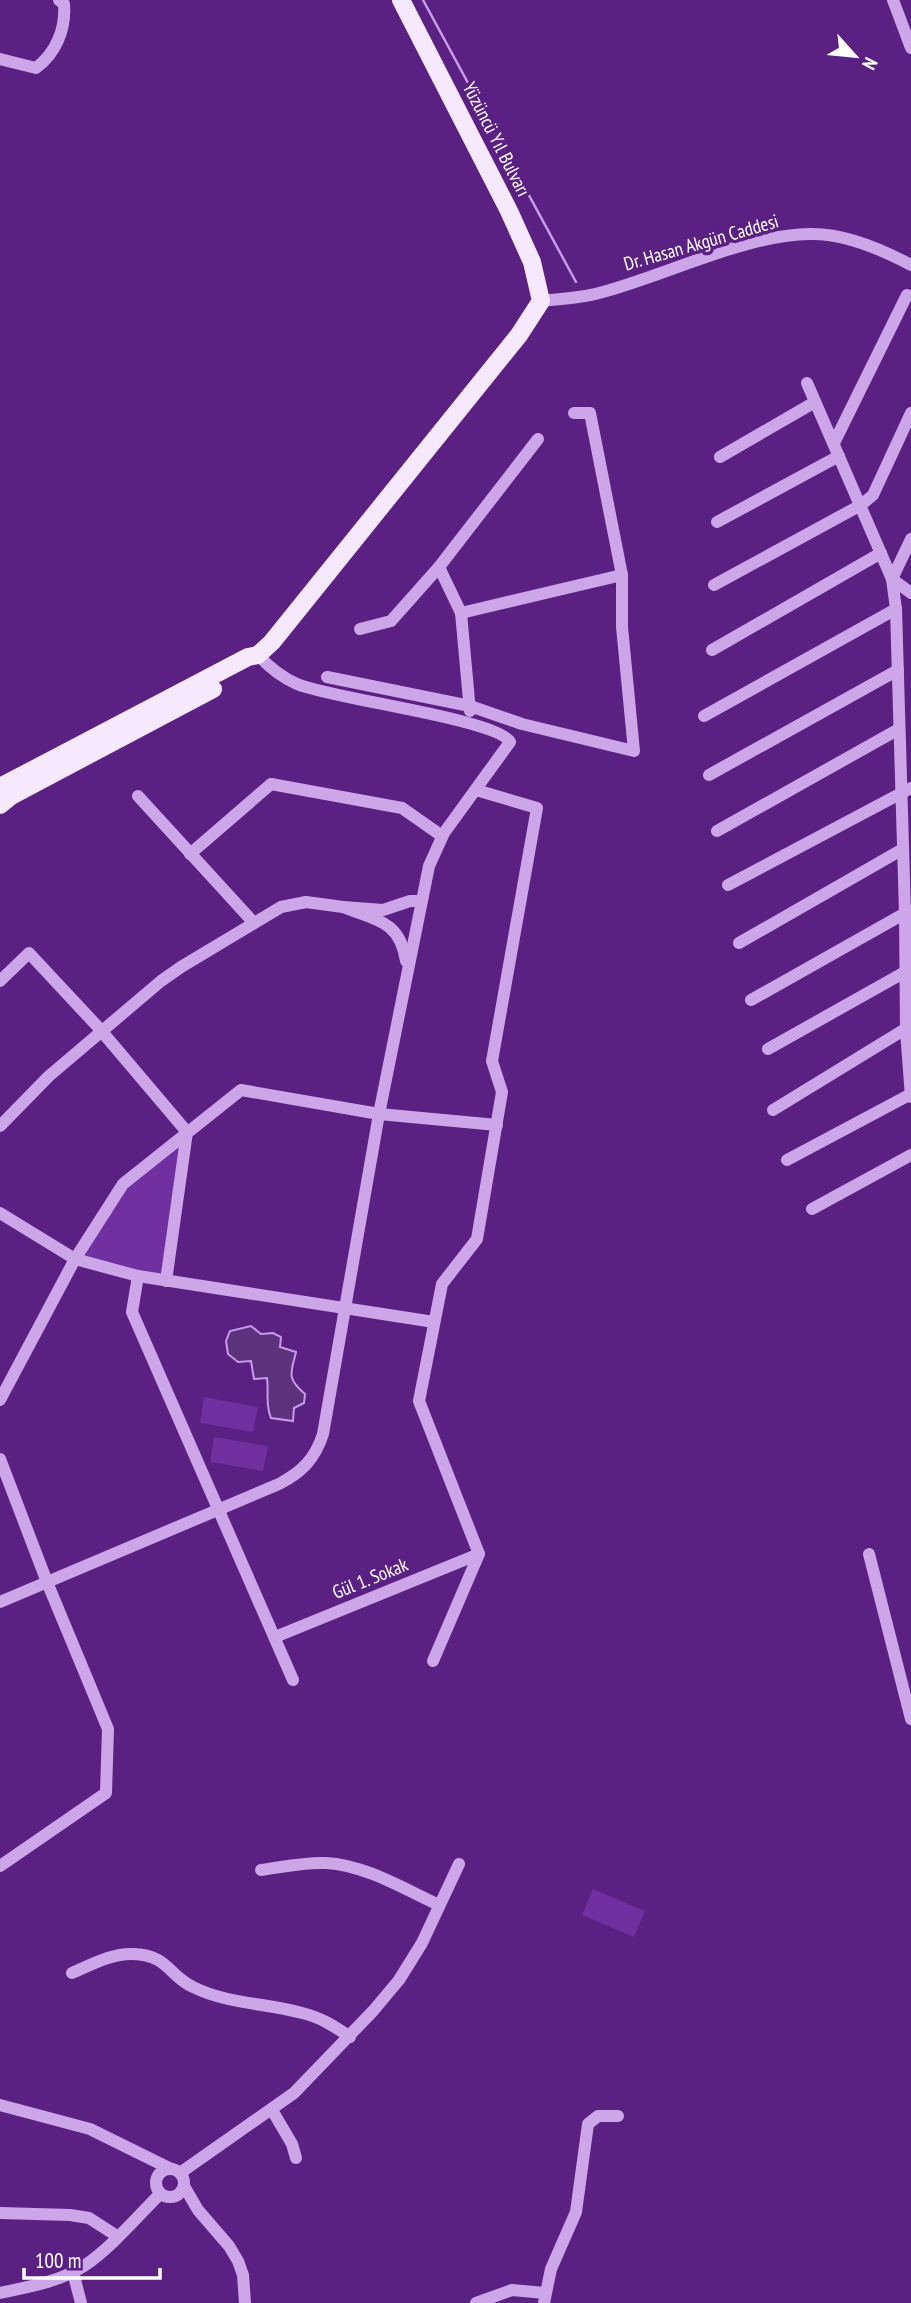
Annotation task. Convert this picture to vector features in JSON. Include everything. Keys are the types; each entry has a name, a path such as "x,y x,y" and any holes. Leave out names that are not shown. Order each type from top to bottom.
{"main road":[{"name":"Yüzüncü Yıl Bulvarı","path":"401,0 533,262 541,301"},
{"path":"0,787 258,654 272,642 519,335 541,301"},
{"path":"0,805 11,796 248,670 256,664 258,654"}],"street":[{"path":"0,59 36,68 48,59 65,19 64,4 59,0"},
{"path":"894,0 911,48"},
{"name":"Dr. Hasan Akgün Caddesi","path":"541,301 597,294 744,245 780,236 811,233 837,237 859,243 911,265"},
{"path":"834,443 907,295"},
{"path":"787,1160 911,1096 905,972 908,911 903,849 906,791 899,729 896,609 892,579 807,383"},
{"path":"720,457 815,402"},
{"path":"327,677 470,706 522,723 634,751 622,627 622,575 590,412 574,413"},
{"path":"714,586 861,505 873,495 911,413"},
{"path":"360,629 391,621 439,567 538,439"},
{"path":"717,522 839,456"},
{"path":"892,579 911,539"},
{"path":"712,650 881,553"},
{"path":"439,567 461,613 470,706 468,722"},
{"path":"461,613 622,575"},
{"path":"892,579 911,593"},
{"path":"704,716 896,609"},
{"path":"0,1602 289,1479 312,1460 323,1434 379,1114 429,866 442,836 510,742 506,736 468,722 326,693 296,683 270,668 258,654"},
{"path":"709,775 898,670"},
{"path":"717,831 899,729"},
{"path":"190,853 271,784 402,808 442,836"},
{"path":"433,1661 479,1554 419,1401 442,1284 477,1239 502,1092 492,1061 537,808 476,790"},
{"path":"728,885 906,791"},
{"path":"138,796 254,923"},
{"path":"739,943 903,849"},
{"path":"0,1126 23,1100 160,981 281,907 306,902 383,910 410,901 421,901"},
{"path":"343,906 403,929 414,922 418,915"},
{"path":"751,1000 908,911"},
{"path":"388,924 404,947 407,967"},
{"path":"0,981 29,953 101,1031 187,1132 166,1281"},
{"path":"768,1049 905,972"},
{"path":"773,1110 909,1028"},
{"path":"0,1400 75,1259 123,1184 241,1090 379,1114 497,1125"},
{"path":"813,1209 911,1155"},
{"path":"0,1213 75,1259 138,1276 434,1322"},
{"path":"138,1276 132,1312 293,1680"},
{"path":"0,1460 107,1729 106,1793 0,1866"},
{"name":"Gül 1. Sokak","path":"275,1637 479,1554"},
{"path":"869,1554 908,1690 911,1719"},
{"path":"261,1870 304,1863 328,1863 348,1867 439,1905"},
{"path":"0,2293 63,2277 100,2254 158,2191 159,2174 176,2171 202,2156 294,2093 350,2037 399,1980 422,1943 459,1864"},
{"path":"72,1973 109,1957 133,1954 160,1960 192,1987 255,2005 314,2016 350,2037"},
{"path":"0,2105 90,2129 176,2171"},
{"path":"272,2110 289,2138 296,2158"},
{"path":"476,2303 512,2290 545,2298 551,2269 576,2212 588,2123 598,2116 618,2116"},
{"path":"132,2151 150,2171 158,2191 166,2197 179,2191"},
{"path":"176,2171 179,2191 229,2246 238,2261 243,2276 245,2303"},
{"path":"0,2213 89,2218 117,2236"},
{"path":"72,2272 81,2303"}],"shaded area":[{"path":"187,1132 166,1281 75,1259 123,1184"},
{"path":"251,1326 261,1334 273,1333 281,1337 280,1347 296,1352 292,1379 305,1394 304,1403 294,1408 293,1421 271,1418 267,1378 254,1379 251,1361 238,1362 228,1354 226,1341 230,1331"},
{"path":"204,1397 258,1407 253,1432 200,1423"},
{"path":"214,1437 268,1446 263,1471 210,1462"},
{"path":"593,1889 645,1911 634,1937 582,1915"}],"waterway":[{"path":"423,0 576,282"}]}
